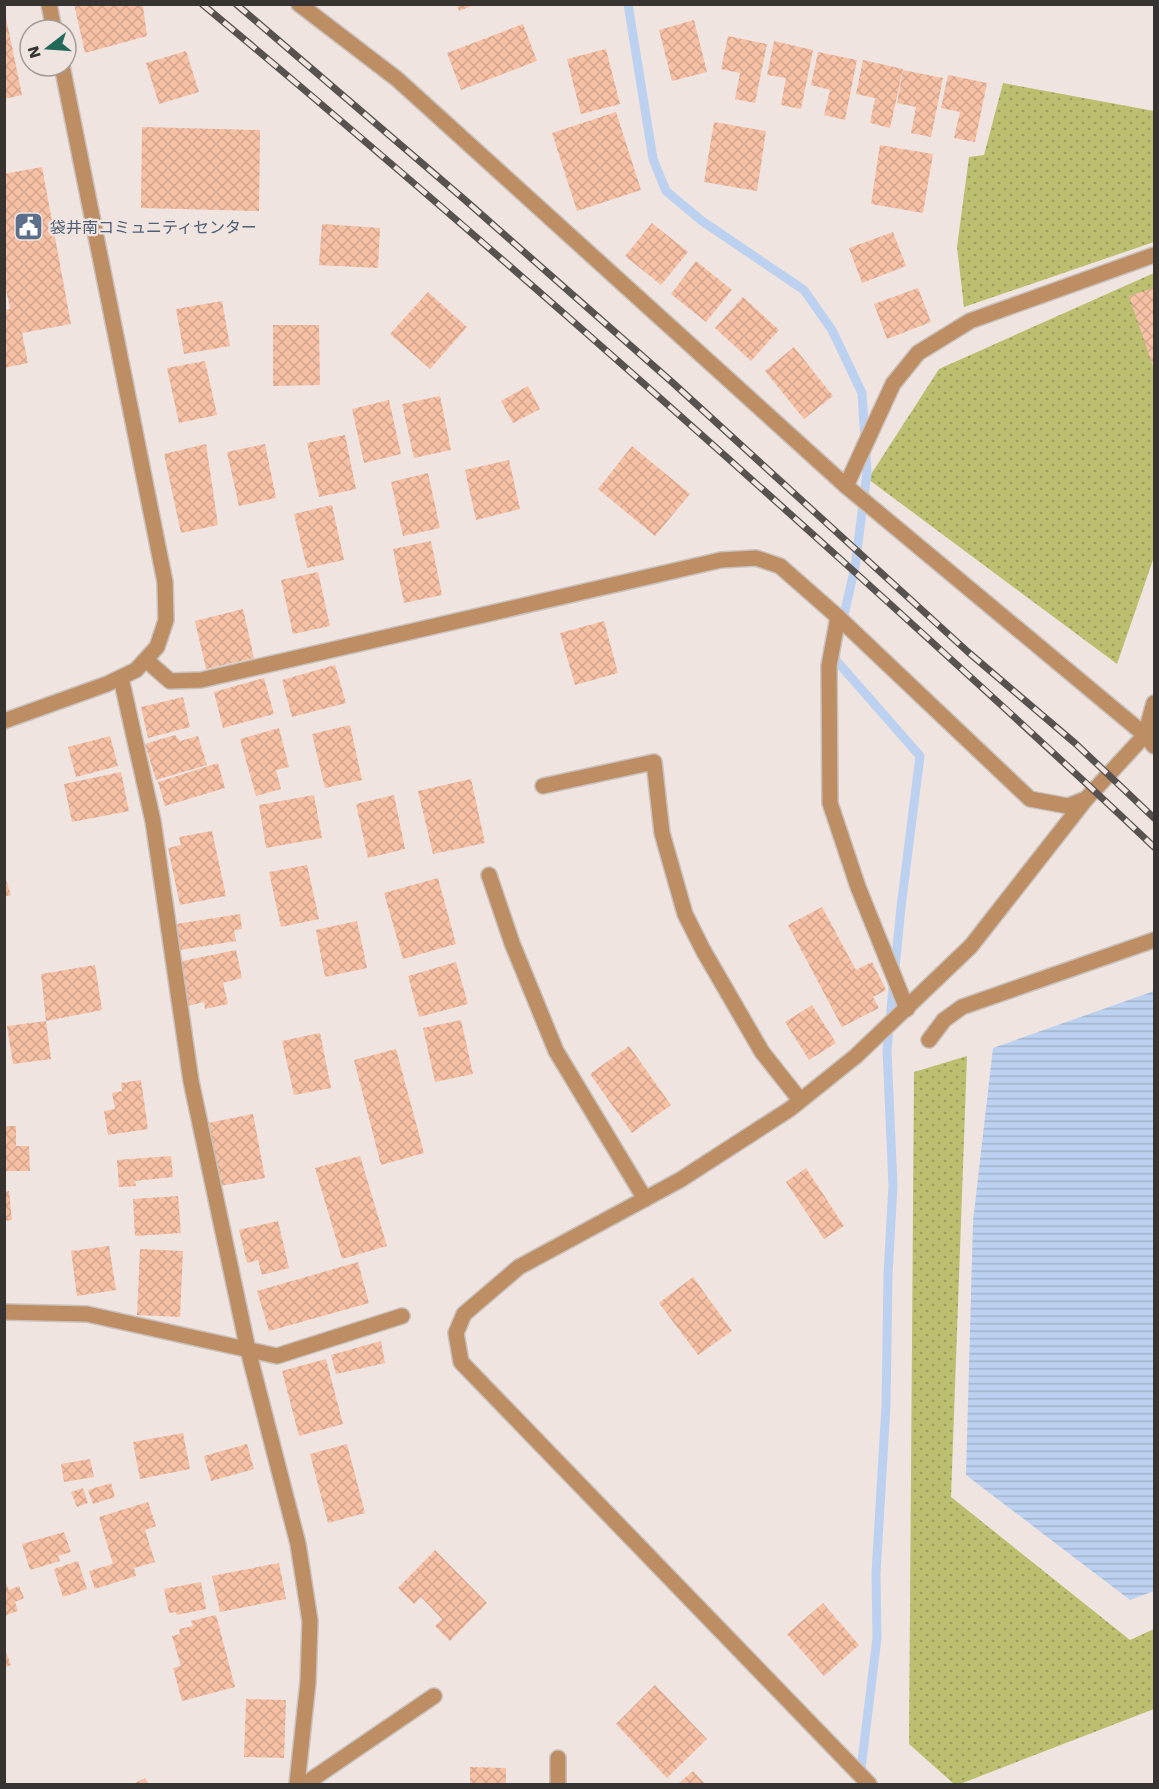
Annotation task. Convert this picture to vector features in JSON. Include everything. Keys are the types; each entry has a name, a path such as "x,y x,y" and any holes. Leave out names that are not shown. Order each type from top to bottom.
{"street":[{"path":"299,4 397,79 846,486 1150,741"},
{"path":"4,721 121,678 136,670 157,647 166,620 165,582 64,78"},
{"path":"846,486 893,384 918,353 970,321 1155,255"},
{"path":"146,660 170,681 201,680 721,560 756,558 780,566 838,617 1030,799 1068,806 1086,799"},
{"path":"838,617 829,666 830,803 858,887 907,1008"},
{"path":"121,678 153,822 191,1081 248,1350 298,1544 310,1621 308,1682 297,1785"},
{"path":"869,1785 461,1362 456,1333 464,1314 519,1267 680,1180 790,1109 856,1056 971,946 1086,799 1150,741 1155,704"},
{"path":"543,786 654,762 662,833 685,914 703,950 762,1052 800,1100"},
{"path":"489,875 512,942 556,1051 645,1199"},
{"path":"929,1040 944,1020 962,1007 1155,940"},
{"path":"4,1312 87,1314 277,1356 402,1316"},
{"path":"305,1785 434,1696"},
{"path":"558,1758 558,1785"}],"green space":[{"path":"1003,83 1154,111 1154,242 964,307 957,247 969,157 984,155"},
{"path":"1154,273 1154,557 1117,664 868,479 939,369"},
{"path":"967,1056 951,1497 1130,1640 1154,1629 1154,1709 960,1784 954,1784 909,1744 914,1072"}],"water":[{"path":"1154,991 1154,1591 1130,1600 966,1475 973,1221 993,1048"}],"building":[{"path":"74,4 141,4 147,36 85,53"},
{"path":"456,4 474,4 474,5 459,11"},
{"path":"4,8 22,95 4,99"},
{"path":"694,20 707,72 672,81 659,30"},
{"path":"523,24 537,61 461,90 447,53"},
{"path":"728,36 767,44 755,103 735,99 740,73 721,69"},
{"path":"774,41 813,50 801,109 781,105 786,78 767,75"},
{"path":"606,49 620,104 581,114 567,59"},
{"path":"186,51 199,92 159,104 146,63"},
{"path":"818,52 857,60 845,120 824,115 830,90 811,85"},
{"path":"863,60 903,69 890,128 870,123 875,98 856,94"},
{"path":"903,70 943,78 931,137 911,133 916,107 897,103"},
{"path":"948,75 987,83 975,142 954,138 960,112 941,108"},
{"path":"616,112 641,190 577,211 552,133"},
{"path":"714,122 766,131 757,191 704,182"},
{"path":"142,127 260,130 259,211 141,208"},
{"path":"880,145 933,154 923,213 871,204"},
{"name":"袋井南コミュニティセンター","path":"42,167 71,324 22,333 28,363 4,368 4,310 10,309 4,280 4,174"},
{"path":"652,223 688,252 661,285 625,256"},
{"path":"322,224 380,228 378,268 319,265"},
{"path":"893,232 906,266 862,283 849,248"},
{"path":"696,261 732,290 706,322 671,294"},
{"path":"918,288 931,322 887,339 874,304"},
{"path":"1154,288 1154,370 1129,296"},
{"path":"428,292 467,327 430,369 390,334"},
{"path":"743,297 779,330 751,361 715,328"},
{"path":"222,301 230,346 184,354 176,309"},
{"path":"273,325 319,325 320,385 273,386"},
{"path":"794,347 833,396 804,419 765,371"},
{"path":"205,361 217,415 179,423 167,368"},
{"path":"528,386 540,409 513,423 501,401"},
{"path":"440,396 451,450 414,458 402,404"},
{"path":"389,400 401,454 364,463 352,409"},
{"path":"345,435 356,489 319,497 307,443"},
{"path":"206,444 218,525 181,533 164,454"},
{"path":"265,444 276,498 239,506 227,452"},
{"path":"632,446 690,494 655,536 598,489"},
{"path":"509,460 520,509 476,520 465,470"},
{"path":"428,473 440,528 403,536 391,482"},
{"path":"332,505 344,560 307,568 294,514"},
{"path":"431,541 442,595 404,603 393,549"},
{"path":"318,572 330,626 293,634 281,580"},
{"path":"243,609 254,658 206,669 195,621"},
{"path":"604,621 618,673 575,685 560,633"},
{"path":"335,665 346,703 292,717 282,680"},
{"path":"264,678 274,714 223,728 214,692"},
{"path":"183,697 190,727 148,738 141,707"},
{"path":"350,725 362,780 325,788 312,734"},
{"path":"279,728 289,767 276,770 281,789 256,796 240,739"},
{"path":"175,735 180,741 198,736 207,765 156,780 145,744"},
{"path":"110,736 118,766 76,777 68,747"},
{"path":"218,763 225,788 165,806 158,782"},
{"path":"121,772 129,811 72,822 64,784"},
{"path":"471,779 485,843 433,854 418,791"},
{"path":"314,795 322,838 266,848 259,805"},
{"path":"394,795 405,849 368,858 356,804"},
{"path":"212,831 226,896 180,905 168,848 181,845 179,837"},
{"path":"307,865 319,919 281,927 269,872"},
{"path":"4,874 11,895 4,897"},
{"path":"438,878 456,944 403,959 384,893"},
{"path":"822,907 856,970 872,962 886,990 873,997 879,1008 842,1027 788,925"},
{"path":"240,914 242,929 234,930 236,941 180,950 176,924"},
{"path":"357,921 367,968 325,977 316,930"},
{"path":"236,950 242,978 223,983 228,1004 205,1009 204,1002 187,1006 178,962"},
{"path":"456,962 468,1004 419,1017 408,976"},
{"path":"95,965 102,1010 46,1021 41,974"},
{"path":"812,1005 836,1043 809,1060 785,1022"},
{"path":"461,1020 473,1074 435,1082 423,1028"},
{"path":"46,1021 51,1059 13,1064 7,1026"},
{"path":"320,1033 331,1088 294,1095 282,1041"},
{"path":"629,1046 671,1105 632,1133 590,1074"},
{"path":"396,1049 424,1153 381,1165 354,1060"},
{"path":"141,1080 148,1129 108,1135 104,1111 115,1109 112,1093 122,1091 121,1083"},
{"path":"253,1114 265,1178 220,1186 208,1123"},
{"path":"4,1126 16,1126 16,1146 29,1146 30,1171 4,1171"},
{"path":"171,1156 173,1177 135,1181 136,1186 119,1187 117,1160"},
{"path":"360,1156 387,1246 342,1259 315,1168"},
{"path":"806,1168 844,1226 824,1239 786,1182"},
{"path":"9,1191 12,1220 4,1221 4,1192"},
{"path":"178,1196 181,1233 135,1236 133,1199"},
{"path":"278,1221 289,1268 262,1275 258,1260 247,1263 239,1230"},
{"path":"109,1246 116,1290 77,1296 71,1251"},
{"path":"140,1249 183,1251 180,1317 137,1315"},
{"path":"358,1262 369,1303 269,1331 257,1291"},
{"path":"693,1277 732,1331 698,1355 659,1303"},
{"path":"381,1341 385,1363 336,1374 331,1355"},
{"path":"326,1359 343,1424 299,1436 282,1371"},
{"path":"183,1433 190,1469 140,1479 133,1442"},
{"path":"247,1444 254,1469 211,1481 204,1456"},
{"path":"347,1444 365,1513 328,1523 310,1454"},
{"path":"90,1459 94,1477 64,1482 61,1464"},
{"path":"111,1483 115,1497 93,1504 88,1490"},
{"path":"83,1488 88,1503 77,1507 71,1492"},
{"path":"148,1502 156,1526 145,1530 155,1562 134,1568 136,1576 95,1589 89,1571 113,1564 99,1517"},
{"path":"64,1532 71,1552 58,1556 60,1561 30,1570 22,1544"},
{"path":"435,1550 487,1603 450,1641 435,1626 442,1619 421,1597 414,1604 398,1588"},
{"path":"78,1561 87,1589 63,1597 54,1569"},
{"path":"279,1563 286,1599 220,1612 212,1576"},
{"path":"4,1579 9,1590 19,1586 24,1598 15,1602 18,1611 4,1616"},
{"path":"201,1582 206,1609 177,1615 176,1612 169,1613 164,1589"},
{"path":"823,1603 859,1645 824,1676 787,1634"},
{"path":"216,1615 235,1687 182,1701 173,1668 181,1666 172,1636 180,1634 179,1629 193,1626 191,1621"},
{"path":"4,1647 11,1665 4,1668"},
{"path":"655,1685 707,1739 667,1778 616,1724"},
{"path":"246,1699 286,1700 284,1758 244,1757"},
{"path":"470,1767 506,1768 506,1784 470,1784"},
{"path":"693,1771 705,1784 678,1784"},
{"path":"145,1778 149,1784 133,1784"}],"waterway":[{"path":"628,4 653,159 666,191 702,221 804,290 832,330 862,393 867,473 855,567 842,623"},
{"path":"835,653 834,658 920,756 901,907 887,1050 893,1186 888,1274 886,1406 876,1573 877,1638 860,1777"}],"railway":[{"path":"202,4 447,212 689,423 964,671 1154,847"},
{"path":"236,4 465,200 673,383 968,652 1076,744 1154,818"}],"place":[{"name":"袋井南コミュニティセンター","path":"29,227"}]}
